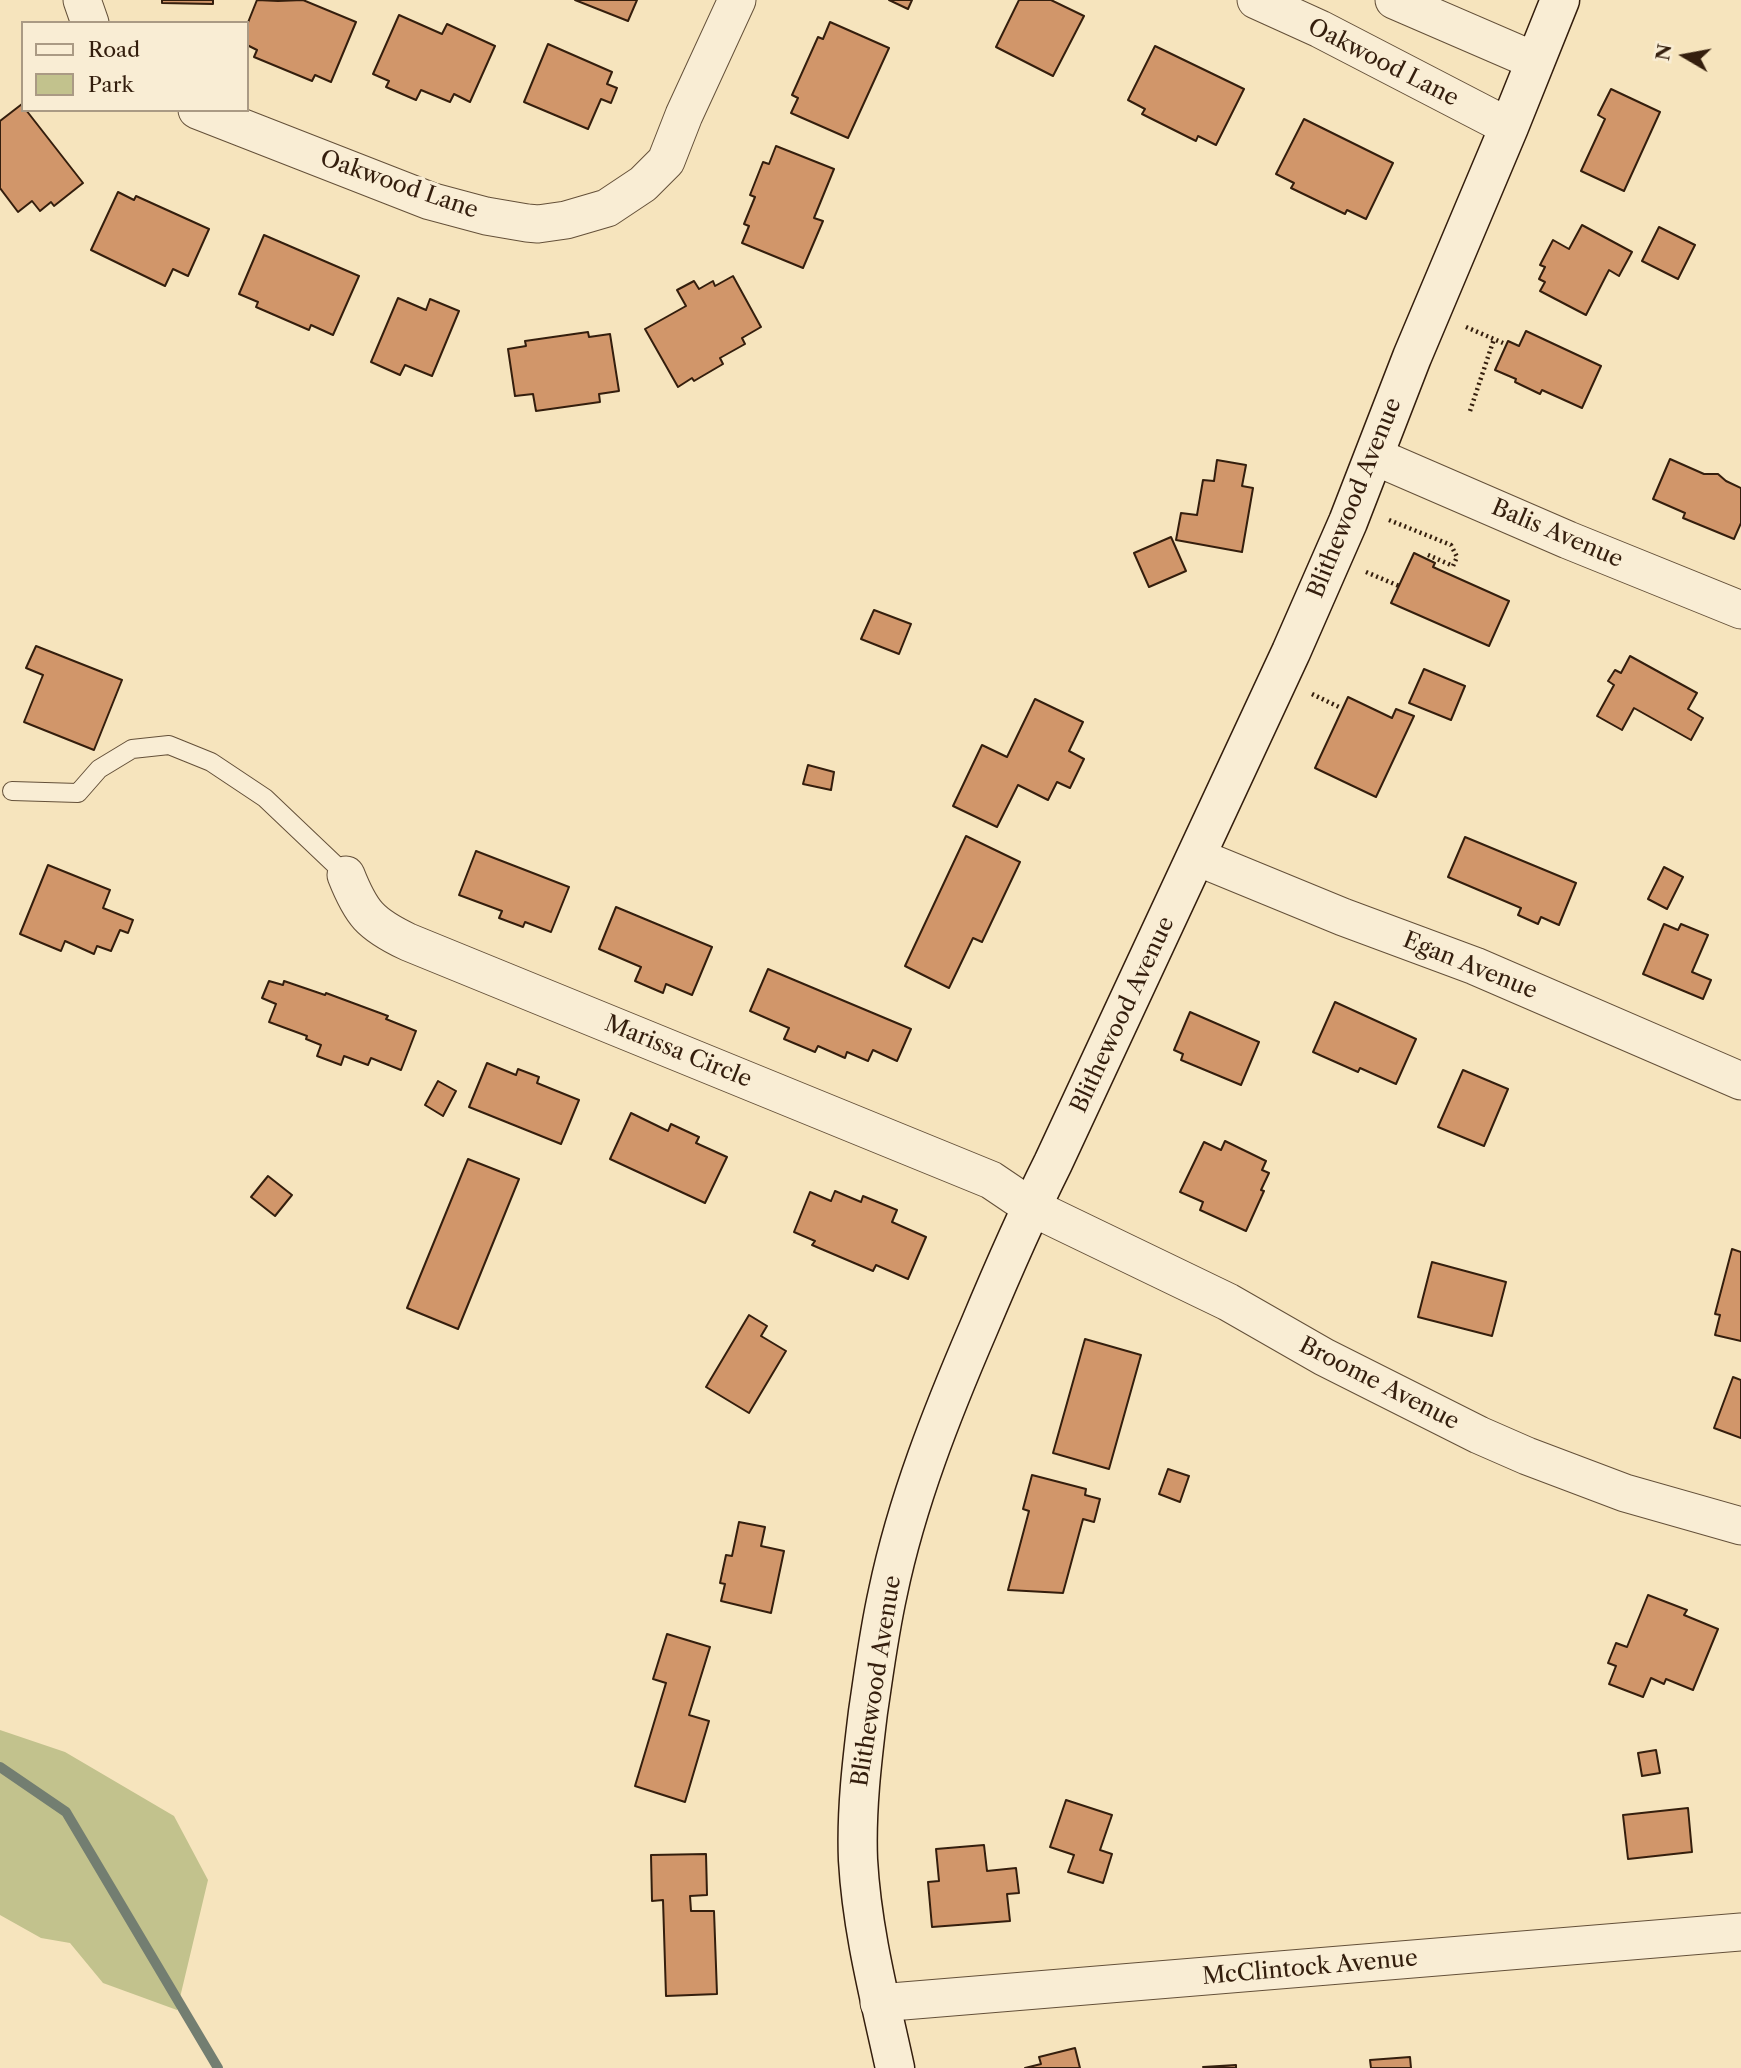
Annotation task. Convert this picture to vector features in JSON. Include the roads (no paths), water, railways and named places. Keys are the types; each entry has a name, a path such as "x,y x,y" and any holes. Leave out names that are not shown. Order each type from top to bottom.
{"street":[{"path":"82,0 89,21"},
{"name":"Oakwood Lane","path":"202,112 430,201 486,216 527,223 566,220 607,208 643,184 666,161 737,0"},
{"name":"Oakwood Lane","path":"1256,0 1320,29 1509,127"},
{"path":"1394,0 1535,61"},
{"name":"Blithewood Avenue","path":"895,2068 879,2003 862,1912 858,1857 860,1797 874,1669 888,1591 929,1451 963,1364 1031,1207 1197,857 1348,522 1412,357 1560,0"},
{"name":"Balis Avenue","path":"1374,456 1568,540 1741,610"},
{"name":"Egan Avenue","path":"1197,857 1343,917 1475,966 1741,1081"},
{"name":"Marissa Circle","path":"346,875 358,903 367,915 393,934 991,1180 1031,1207"},
{"name":"Broome Avenue","path":"1031,1207 1192,1284 1333,1362 1479,1436 1625,1493 1741,1526"},
{"name":"McClintock Avenue","path":"879,2003 1741,1932"}],"lane":[{"path":"12,791 78,793 99,769 132,749 170,745 211,762 265,798 346,875"}],"waterway":[{"path":"0,1767 66,1812 218,2068"}]}
